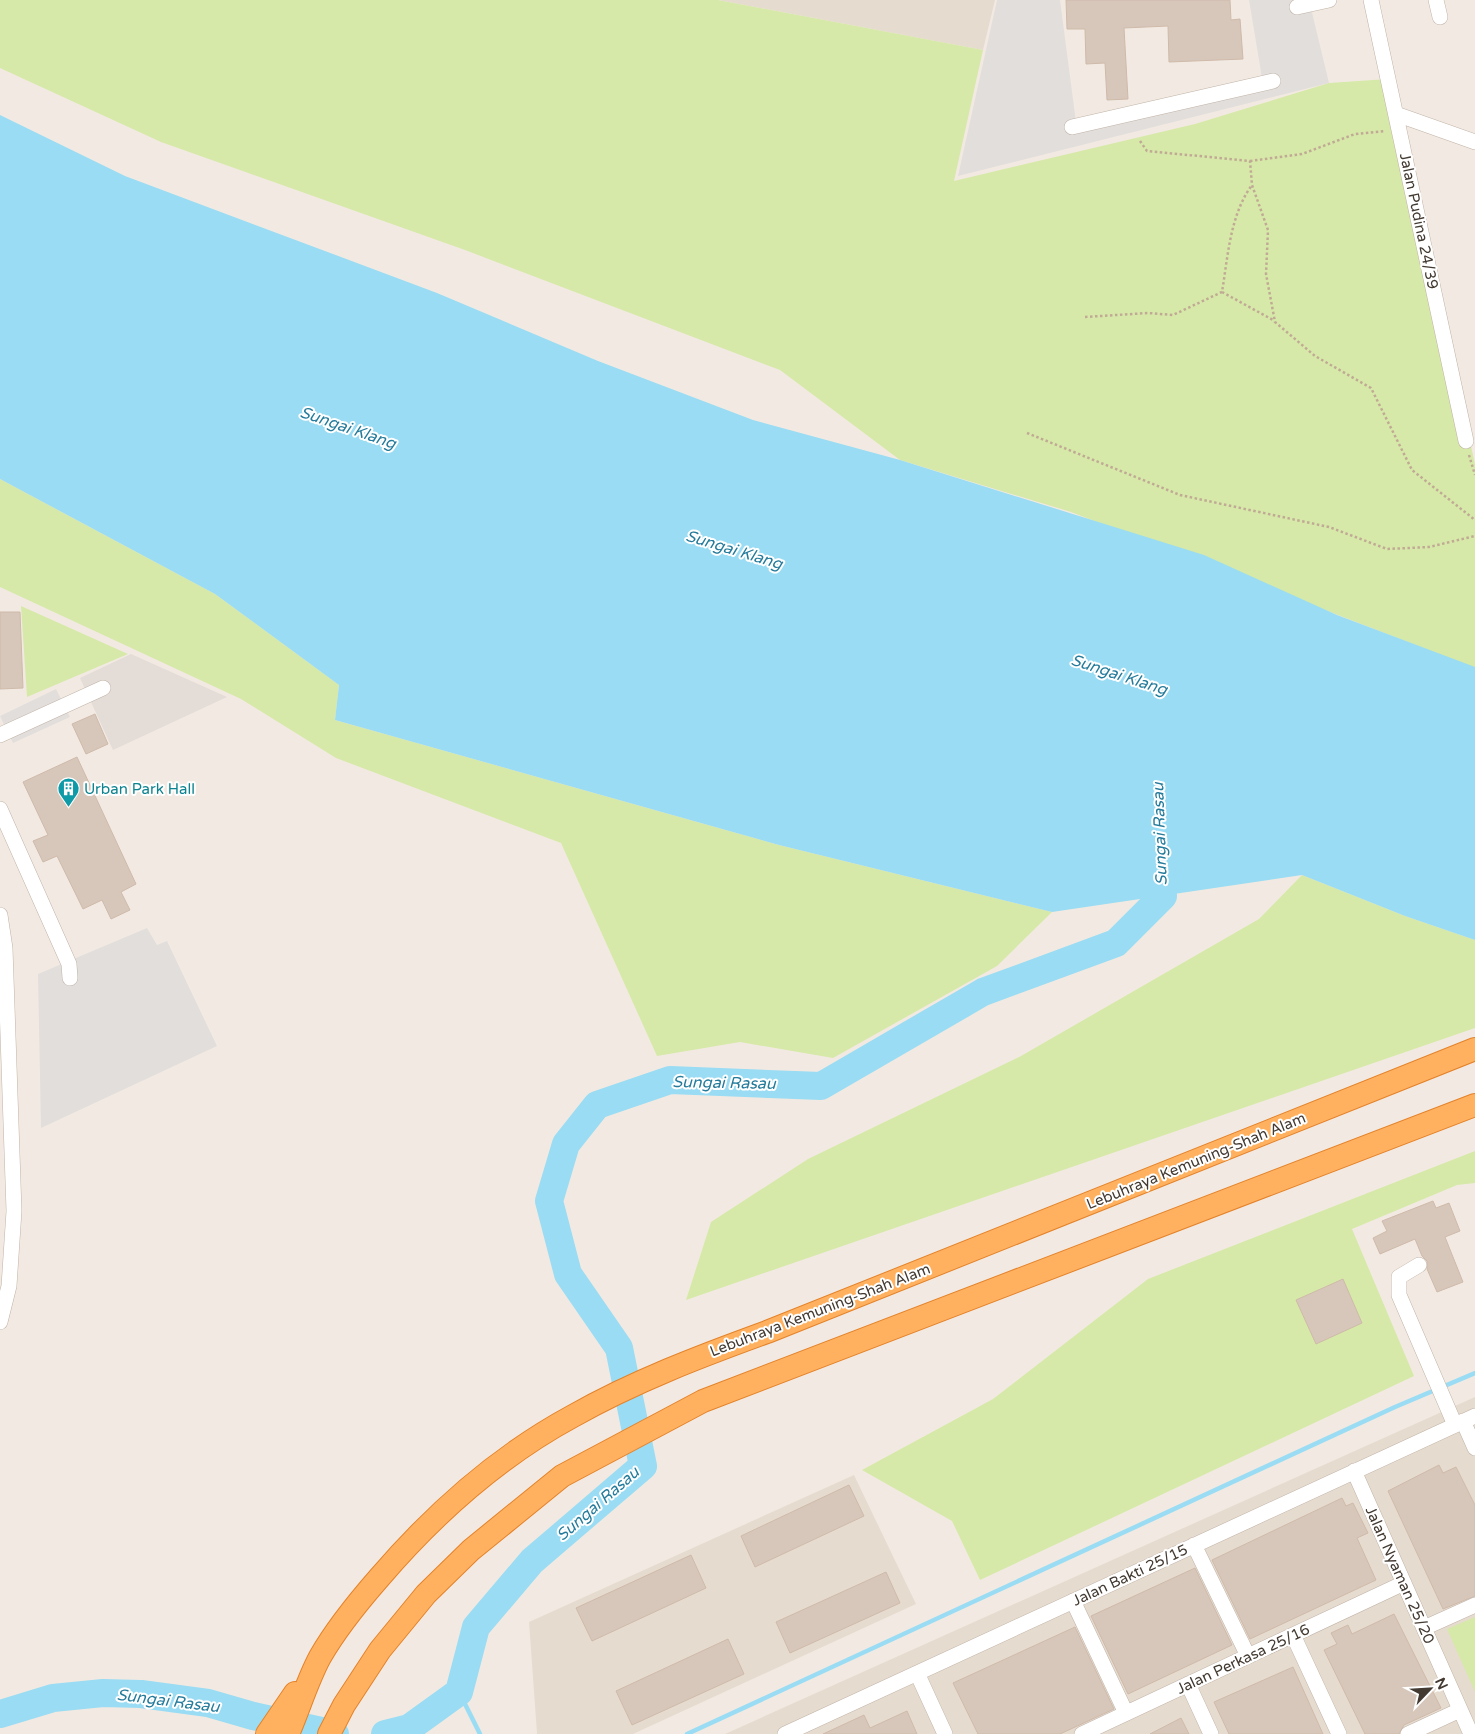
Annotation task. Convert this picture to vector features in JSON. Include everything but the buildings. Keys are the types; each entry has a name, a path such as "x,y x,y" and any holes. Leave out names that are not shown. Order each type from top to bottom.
{"highway":[{"name":"Lebuhraya Kemuning-Shah Alam","path":"288,1734 320,1657 359,1601 406,1546 443,1511 491,1472 526,1445 572,1416 686,1362 767,1332 1475,1049"},
{"path":"329,1734 344,1705 380,1650 426,1594 470,1550 562,1476 703,1402 1475,1105"},
{"path":"267,1734 320,1657"}],"street":[{"path":"1297,7 1329,0"},
{"name":"Jalan Pudina 24/39","path":"1371,0 1399,130 1468,416 1466,442"},
{"path":"1436,0 1440,18"},
{"path":"1072,127 1273,81"},
{"path":"1396,114 1475,142"},
{"path":"0,735 102,688"},
{"path":"0,809 69,964 70,978"},
{"path":"0,915 5,948 14,1211 9,1286 0,1322"},
{"path":"1420,1265 1399,1277 1399,1295 1446,1406 1464,1421 1475,1448"},
{"name":"Jalan Bakti 25/15","path":"785,1734 810,1729 917,1673 1464,1421"},
{"name":"Jalan Nyaman 25/20","path":"1354,1471 1471,1734"},
{"path":"1194,1546 1248,1656"},
{"name":"Jalan Perkasa 25/16","path":"1082,1734 1404,1583"},
{"path":"1073,1601 1126,1713"},
{"path":"1424,1628 1475,1605"},
{"path":"1293,1635 1339,1734"},
{"path":"917,1673 945,1734"},
{"path":"1188,1684 1211,1734"},
{"path":"1408,1734 1460,1710"}],"path":[{"path":"1140,141 1147,152 1250,161 1302,154 1355,134 1399,130"},
{"path":"1250,161 1252,185 1268,230 1266,274 1275,322"},
{"path":"1222,292 1232,231 1241,200 1252,185"},
{"path":"1085,317 1148,313 1172,315 1222,292"},
{"path":"1222,292 1275,322 1315,356 1371,388 1412,470 1475,520"},
{"path":"1027,433 1180,495 1329,527 1387,549 1429,547 1475,536"},
{"path":"1466,442 1475,476"}],"shaded area":[{"path":"718,0 995,0 983,50"},
{"path":"997,0 1060,0 1077,130 1263,84 1249,0 1309,0 1329,83 958,176"},
{"path":"131,654 227,697 113,750 80,678"},
{"path":"56,689 70,717 13,743 0,716"},
{"path":"147,928 157,945 167,941 217,1046 41,1128 38,974"},
{"path":"1475,1397 1475,1734 725,1734"},
{"path":"854,1475 916,1604 633,1734 537,1734 529,1622"}],"green space":[{"path":"0,0 718,0 983,50 954,181 1195,124 1329,83 1388,79 1475,464 1475,668 1071,512 900,460 780,370 465,250 161,142 0,68"},
{"path":"0,479 215,594 339,685 335,720 779,845 1052,912 997,966 833,1058 740,1042 657,1056 561,843 336,758 241,699 0,587"},
{"path":"21,606 128,654 27,697"},
{"path":"1302,875 1405,916 1475,940 1475,1028 686,1300 711,1222 808,1159 1021,1056 1259,919"},
{"path":"1475,1151 1475,1183 1457,1185 1352,1229 1414,1376 980,1580 952,1521 862,1470 993,1399 1148,1279"},
{"path":"1475,1617 1475,1692 1447,1629"}],"water":[{"name":"Sungai Klang","path":"0,115 125,176 437,293 598,361 753,420 900,460 1204,555 1337,615 1475,667 1475,940 1405,916 1302,875 1052,912 779,845 335,720 339,685 215,594 0,479"}],"waterway":[{"name":"Sungai Rasau","path":"385,1734 409,1728 459,1692 476,1627 532,1561 643,1466 619,1348 568,1274 549,1201 566,1144 597,1105 670,1080 821,1086 983,992 1116,943 1163,896 1161,859"},
{"path":"687,1734 1395,1407 1475,1373"},
{"path":"459,1692 480,1734"},
{"name":"Sungai Rasau","path":"0,1714 53,1698 103,1693 141,1694 208,1703 253,1716 335,1734"}],"place":[{"name":"Urban Park Hall","path":"68,808"}]}
